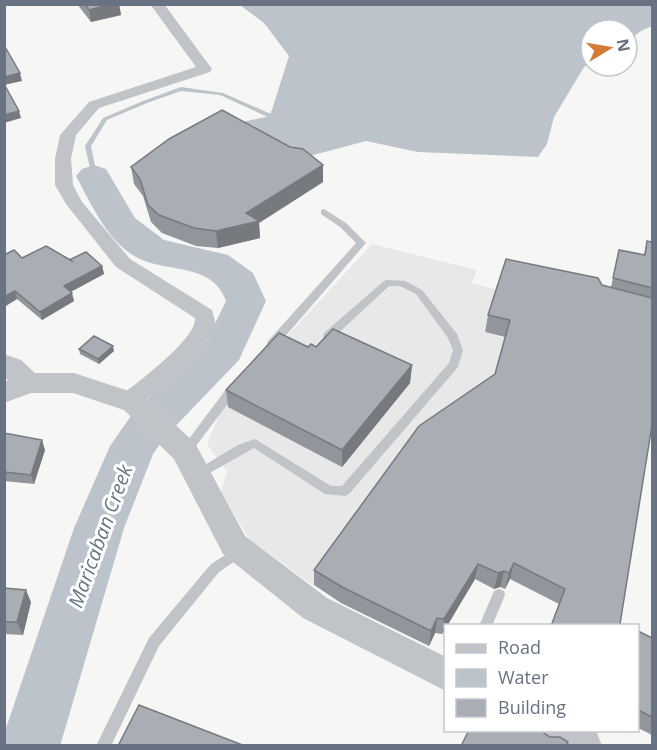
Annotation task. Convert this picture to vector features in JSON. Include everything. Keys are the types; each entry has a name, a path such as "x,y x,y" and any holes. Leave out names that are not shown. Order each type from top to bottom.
{"street":[{"path":"132,402 194,344 206,325 205,315 123,263 75,204 64,185 63,159 68,135 94,105 205,69 156,4"},
{"path":"4,364 12,367 16,388 74,383 132,402 187,456 234,545 315,608 444,674"}],"lane":[{"path":"268,349 361,243 343,225 324,212"},
{"path":"187,456 242,448 255,443 329,491 345,491 454,364 458,350 453,337 419,292 402,283 387,283 328,336"},
{"path":"187,456 228,394 244,376"},
{"path":"103,746 154,642 215,568 240,550"},
{"path":"486,624 499,595"}],"shaded area":[{"path":"372,244 477,270 472,283 498,290 484,332 505,338 492,391 417,442 314,586 249,539 221,492 227,472 207,444 223,406"}],"water":[{"path":"240,5 652,5 652,26 639,32 639,18 579,18 579,75 554,117 547,144 538,157 418,152 366,141 302,158 242,122 270,116 289,56 264,23"}],"building":[{"path":"85,4 111,4 89,10"},
{"path":"4,45 20,73 4,77"},
{"path":"4,84 19,111 4,115"},
{"path":"222,110 290,147 303,149 323,165 246,213 259,221 216,231 194,228 159,215 148,205 140,179 131,167 169,139"},
{"path":"647,241 652,242 652,288 613,278 619,250 645,255"},
{"path":"46,246 72,261 71,259 86,252 102,266 64,286 72,293 40,312 15,291 4,297 4,255 14,250 22,258"},
{"path":"506,259 598,278 602,285 652,298 652,425 620,624 552,624 565,589 514,563 509,573 504,571 498,573 478,564 444,619 437,618 431,631 342,587 314,570 419,426 495,374 510,320 488,315"},
{"path":"333,329 412,365 342,450 226,390 279,333 308,347 311,344 316,347"},
{"path":"94,336 113,346 98,359 79,349"},
{"path":"4,433 42,440 31,475 4,472"},
{"path":"4,588 26,590 17,622 4,622"},
{"path":"639,632 652,638 652,717 639,710"},
{"path":"139,705 245,746 118,746"},
{"path":"468,732 544,732 550,737 560,737 568,742 566,746 461,746"}],"waterway":[{"name":"Maricaban Creek","path":"94,176 88,146 105,119 181,89 221,94 270,116 279,115"},
{"name":"Maricaban Creek","path":"30,746 99,528 133,446 149,425 224,349 246,301 239,282 214,264 152,250 121,225 94,176"}]}
